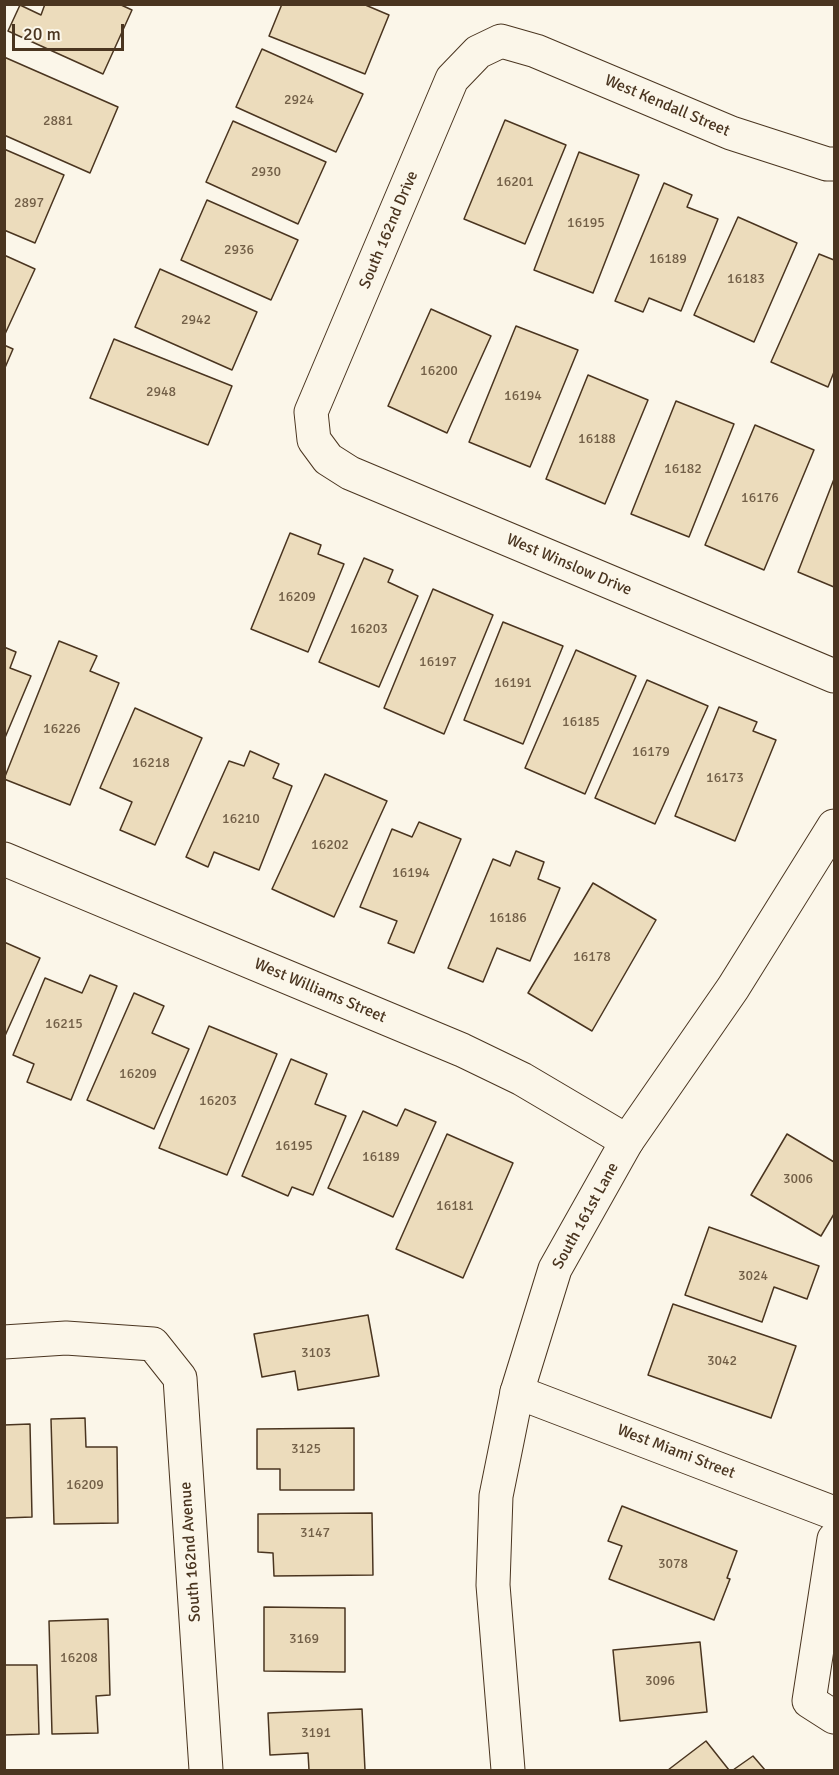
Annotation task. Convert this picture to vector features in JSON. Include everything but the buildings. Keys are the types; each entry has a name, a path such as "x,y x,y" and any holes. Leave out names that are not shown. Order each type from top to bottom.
{"street":[{"name":"West Kendall Street","path":"501,41 536,51 731,133 826,164 834,164"},
{"name":"South 162nd Drive","path":"314,440 311,412 452,79 478,52 501,41"},
{"name":"West Winslow Drive","path":"314,440 328,459 350,474 834,676"},
{"name":"South 161st Lane","path":"508,1770 493,1585 496,1496 517,1392 555,1269 627,1141 733,988 834,826"},
{"name":"West Williams Street","path":"4,859 462,1050 522,1079 627,1141"},
{"name":"South 162nd Avenue","path":"4,1342 66,1338 153,1344 180,1378 206,1770"},
{"name":"West Miami Street","path":"517,1392 834,1513"},
{"path":"822,1709 834,1539"}]}
